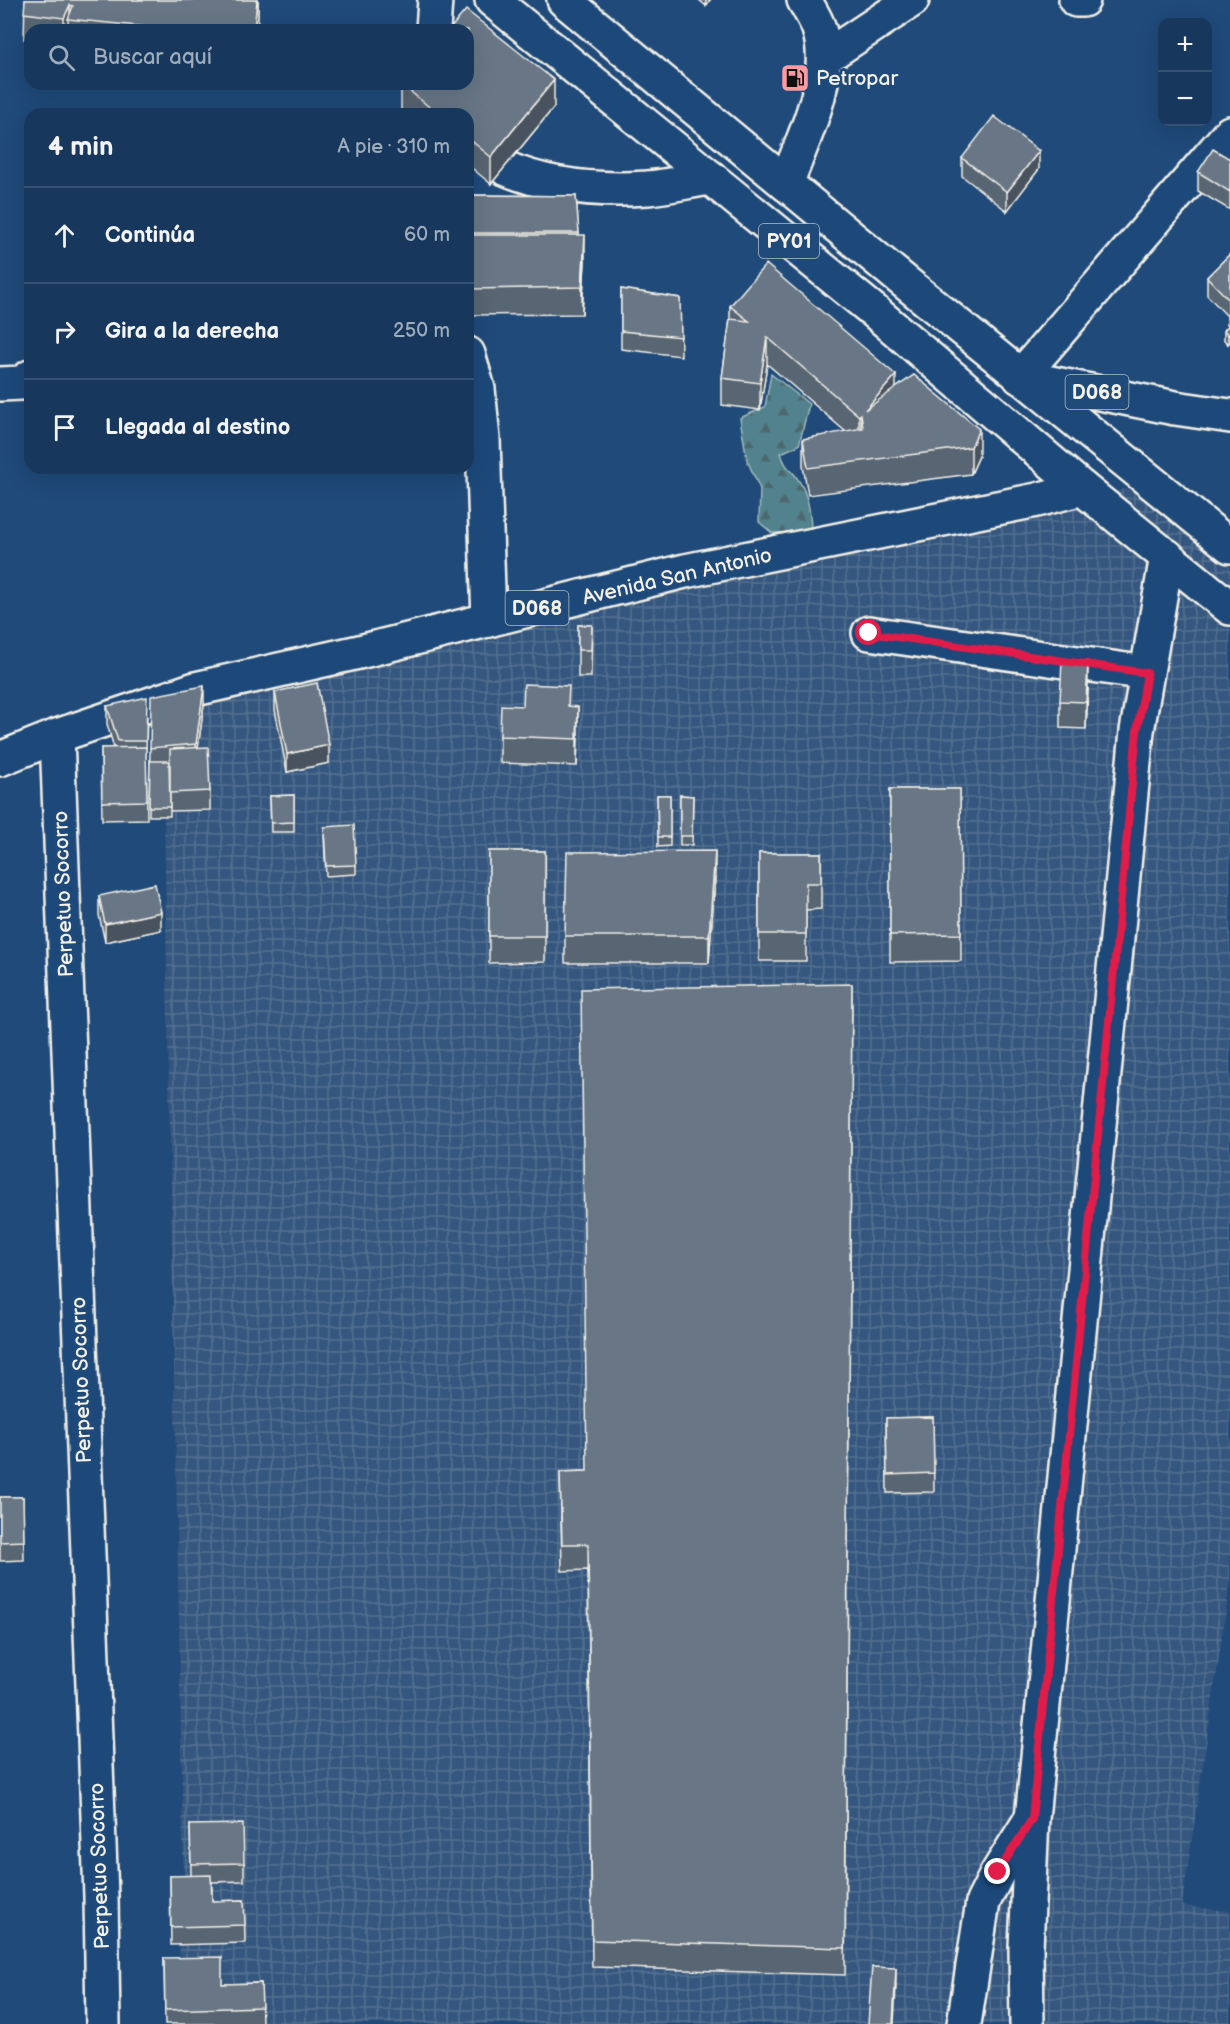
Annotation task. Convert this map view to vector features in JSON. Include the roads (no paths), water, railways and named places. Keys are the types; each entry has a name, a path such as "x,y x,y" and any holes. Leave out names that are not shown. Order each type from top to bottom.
{"main road":[{"path":"433,24 435,0"},
{"name":"PY01","path":"492,0 874,311 1082,488 1230,608"},
{"name":"PY01","path":"564,0 1230,546"},
{"path":"786,184 819,93 824,58 819,28 804,0"},
{"path":"824,58 912,0"},
{"path":"1076,0 1083,0"},
{"path":"1020,376 1230,133"},
{"path":"505,168 528,178 581,187 647,188 711,178"},
{"path":"474,375 478,389 483,438 489,620"},
{"name":"D068","path":"1020,376 1175,408 1230,416"},
{"path":"0,384 24,382"},
{"name":"Avenida San Antonio","path":"0,759 57,736 195,689 358,652 685,571 1037,500 1082,488"},
{"path":"1027,2024 1026,1947 1032,1819 1137,731 1167,556"},
{"path":"869,633 1147,673"},
{"name":"Perpetuo Socorro","path":"57,736 101,1896 103,2024"},
{"path":"964,2024 983,1902 998,1872 1032,1819"}],"place":[{"name":"Petropar","path":"795,78"}]}
